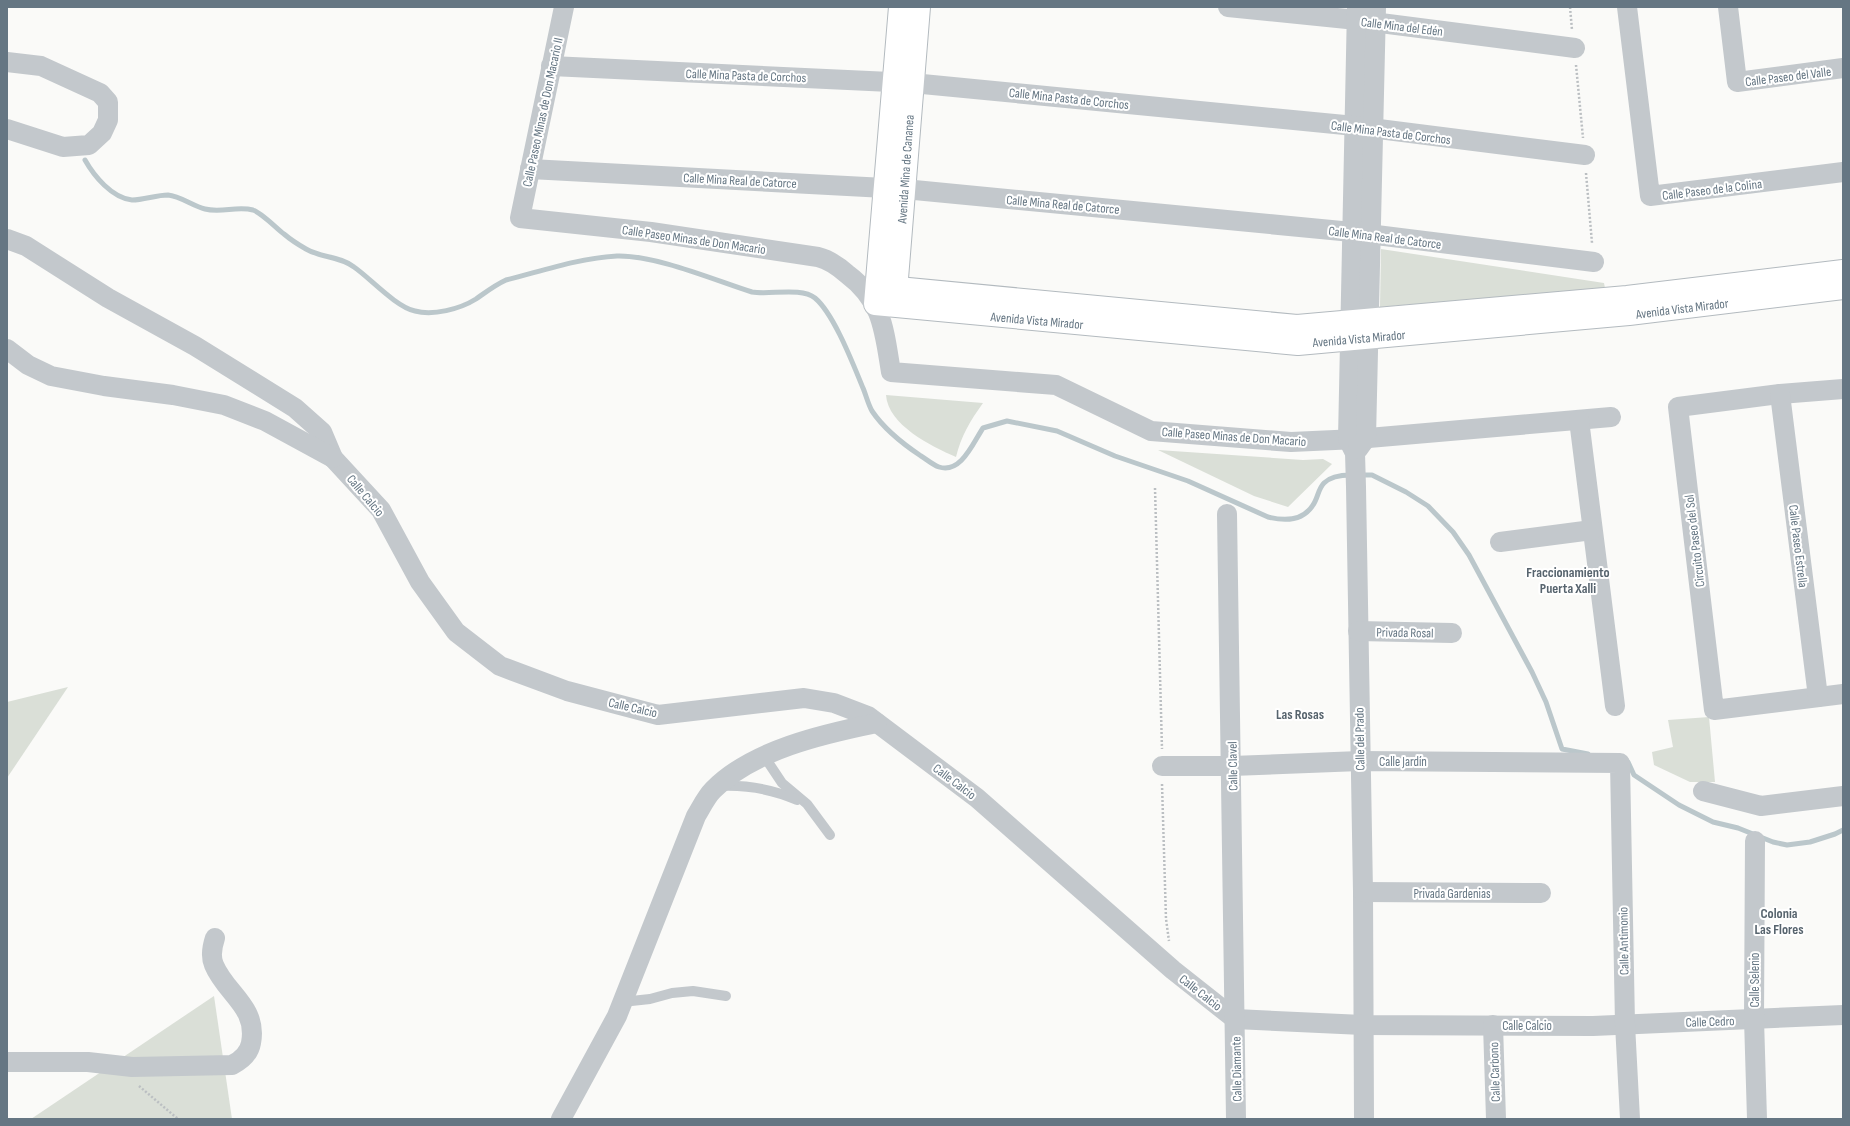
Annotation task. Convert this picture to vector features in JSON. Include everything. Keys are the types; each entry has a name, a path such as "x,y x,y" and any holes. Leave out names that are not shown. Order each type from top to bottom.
{"street":[{"name":"Calle Paseo Minas de Don Macario II","path":"520,218 564,7"},
{"name":"Avenida Mina de Cananea","path":"890,372 881,294 895,189 903,82 900,7"},
{"name":"Avenida Mina de Cananea","path":"903,82 919,7"},
{"name":"Calle Mina del Edén","path":"1228,7 1367,14 1575,48"},
{"name":"Calle Paseo de la Colina","path":"1627,7 1650,196 1843,172"},
{"name":"Calle Paseo del Valle","path":"1728,7 1737,82 1843,68"},
{"name":"Calle del Prado","path":"1364,1119 1363,892 1356,447 1367,14"},
{"path":"7,62 41,66 100,94 108,102 108,120 102,133 89,145 63,147 7,129"},
{"name":"Calle Mina Pasta de Corchos","path":"551,66 903,82 1364,128 1585,155"},
{"name":"Calle Mina Real de Catorce","path":"530,169 895,189 1362,234 1594,262"},
{"name":"Calle Paseo Minas de Don Macario","path":"520,218 651,232 818,257 830,260 881,294"},
{"path":"7,239 26,246 108,298 195,346 295,408 322,432 333,458"},
{"name":"Avenida Vista Mirador","path":"881,294 1111,318 1298,344 1360,329 1628,306 1833,281"},
{"path":"7,349 28,365 51,376 104,386 173,395 224,405 265,421 333,458"},
{"name":"Calle Paseo Minas de Don Macario","path":"890,372 1056,385 1151,431 1356,447 1611,417"},
{"name":"Circuito Paseo del Sol","path":"1843,389 1780,394 1678,407 1714,710 1843,694"},
{"name":"Calle Paseo Estrella","path":"1780,394 1818,697"},
{"path":"1579,420 1615,706"},
{"name":"Calle Calcio","path":"333,458 381,510 420,582 456,632 500,666 567,691 658,715 804,698 834,703 868,716 978,798 1173,970 1235,1019 1363,1025 1625,1024"},
{"name":"Calle Clavel","path":"1227,514 1235,1019"},
{"path":"1500,542 1592,530"},
{"name":"Privada Rosal","path":"1358,631 1452,632"},
{"path":"561,1119 617,1016 696,816 712,791 732,774 764,756 810,739 844,729 877,723"},
{"name":"Calle Jardín","path":"1162,766 1232,766 1360,761 1620,763"},
{"name":"Calle Antimonio","path":"1620,763 1625,1024 1630,1119"},
{"path":"1703,791 1760,806 1843,796"},
{"name":"Calle Selenio","path":"1755,841 1754,1020 1757,1119"},
{"name":"Privada Gardenias","path":"1363,892 1541,893"},
{"path":"7,1062 88,1062 132,1066 232,1065 242,1061 249,1050 252,1036 251,1022 245,1008 220,976 213,964 212,949 215,938"},
{"name":"Calle Cedro","path":"1625,1024 1754,1020 1843,1015"},
{"name":"Calle Diamante","path":"1235,1019 1236,1119"},
{"name":"Calle Carbono","path":"1493,1025 1496,1119"}],"lane":[{"path":"764,756 782,783 807,804 830,835"},
{"path":"717,786 739,785 756,787 776,792 807,804"},
{"path":"622,1002 693,991 726,996"}],"path":[{"path":"1155,488 1166,919 1173,970"},
{"path":"135,1083 178,1119"}],"shaded area":[{"path":"1381,249 1604,283 1605,288 1380,307"},
{"path":"886,395 983,403 966,429 960,442 956,457 923,440 902,425 894,416"},
{"path":"1158,450 1303,460 1323,459 1332,464 1288,507 1254,496"},
{"path":"68,687 7,778 7,702"},
{"path":"1709,717 1715,782 1690,782 1654,765 1652,752 1673,747 1668,720"},
{"path":"214,996 232,1119 31,1119"}],"waterway":[{"path":"85,160 93,173 104,185 117,195 125,198 136,200 168,195 177,197 205,209 253,210 261,214 301,246 312,252 349,263 383,292 400,304 415,311 430,313 454,309 470,303 494,286 506,280 575,262 617,256 632,257 667,264 752,292 794,292 809,295 815,298 822,305 836,327 872,411 877,418 901,441 939,467 947,468 960,462 966,456 983,428 1007,421 1057,431 1115,456 1188,481 1268,517 1280,519 1299,517 1304,514 1313,505 1320,488 1324,483 1337,476 1351,475"},
{"path":"1359,475 1372,475 1406,492 1428,506 1453,532 1469,555 1532,672 1546,702 1562,749 1588,754"},
{"path":"1628,762 1634,775 1679,805 1713,822 1738,828 1773,842 1787,845 1810,842 1843,830"}],"district":[{"name":"Fraccionamiento Puerta Xalli","path":"1568,580"},
{"name":"Las Rosas","path":"1300,714"},
{"name":"Colonia Las Flores","path":"1779,922"}]}
